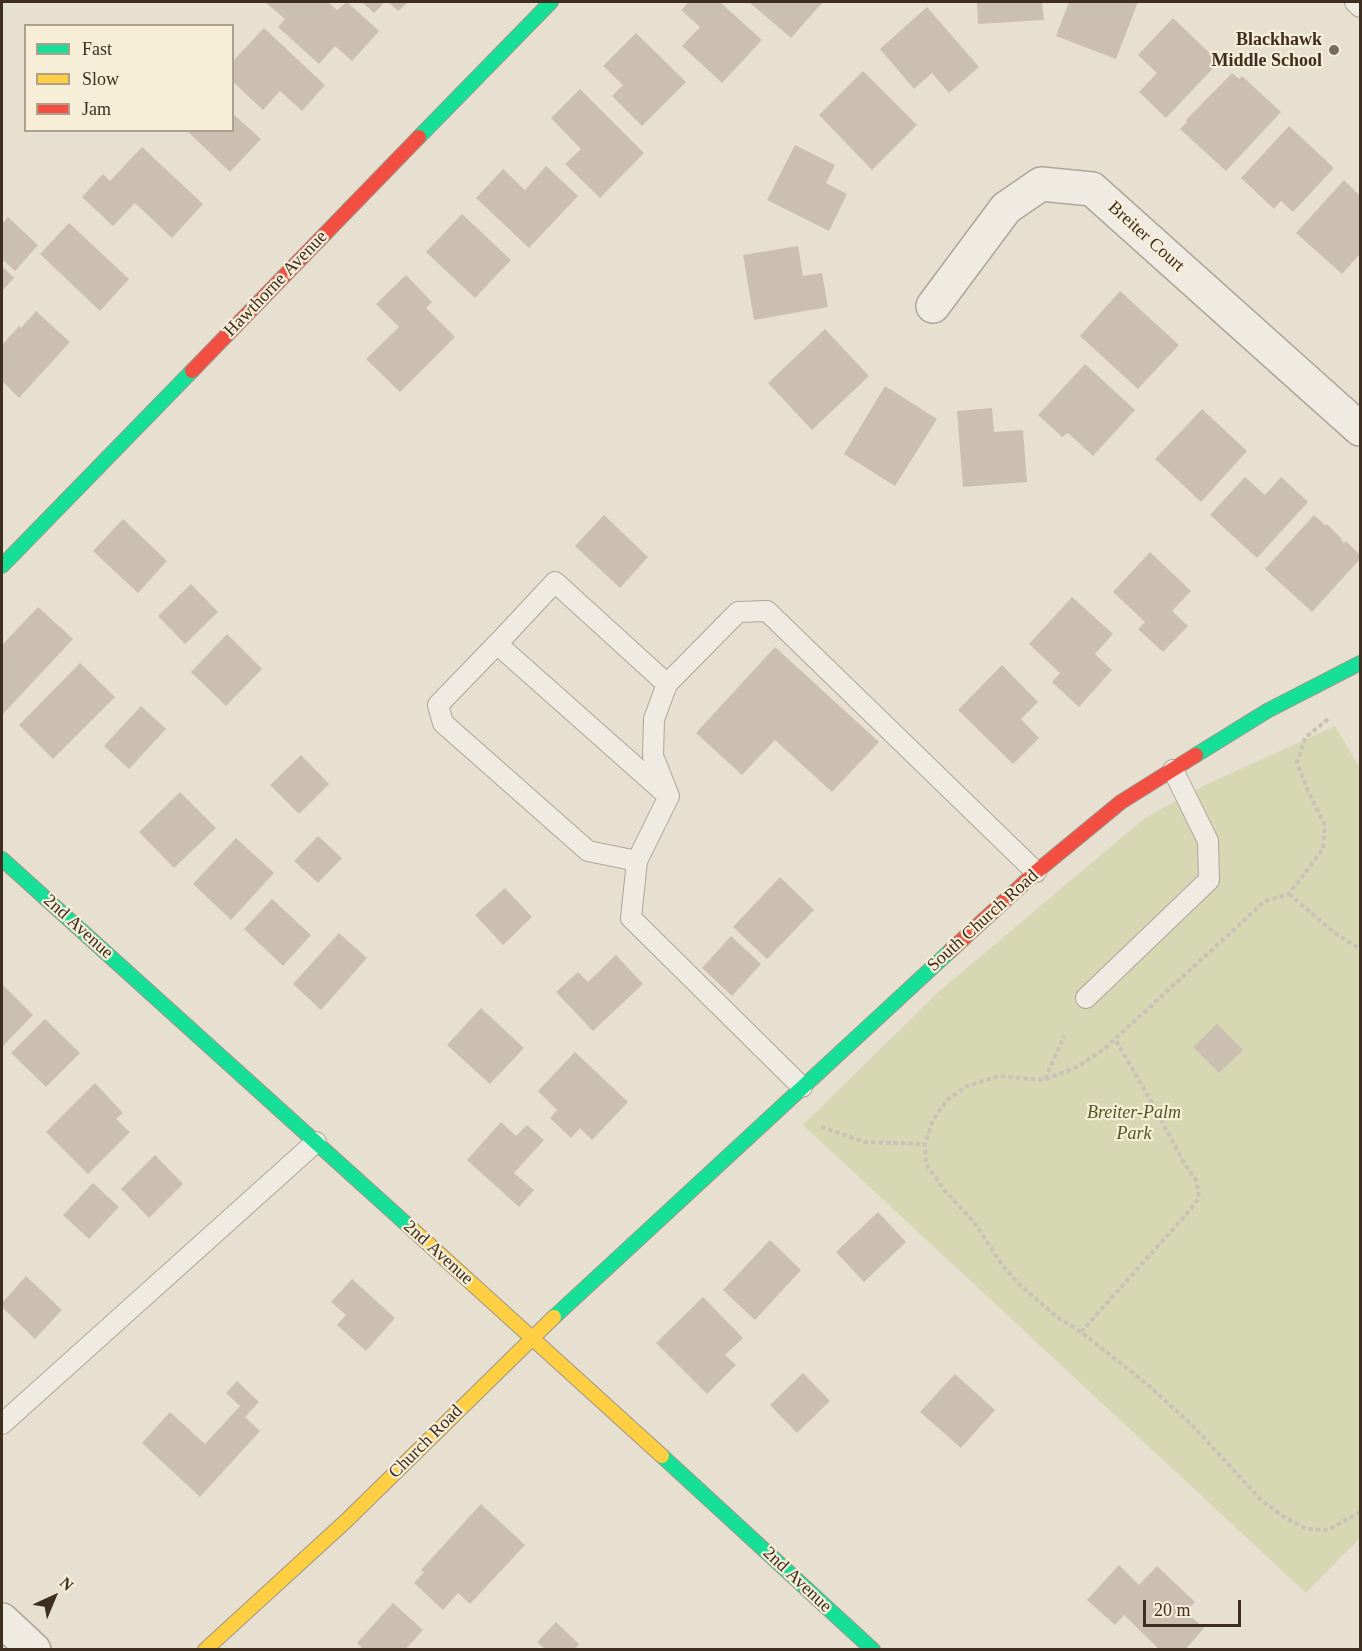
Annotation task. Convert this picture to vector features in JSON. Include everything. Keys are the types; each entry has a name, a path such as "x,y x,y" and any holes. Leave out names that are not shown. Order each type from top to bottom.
{"street":[{"name":"Hawthorne Avenue","path":"2,566 551,2"},
{"name":"Breiter Court","path":"933,306 1005,208 1041,184 1092,189 1360,429"},
{"name":"South Church Road","path":"645,1232 1036,872 1121,802 1267,711 1360,663"},
{"name":"2nd Avenue","path":"2,858 532,1337 873,1650"},
{"name":"Church Road","path":"205,1650 346,1521 532,1337 645,1232"},
{"path":"2,1620 34,1650"}],"lane":[{"path":"1354,2 1360,7"},
{"path":"637,861 588,851 442,723 438,705 555,582 667,684"},
{"path":"802,1087 631,918 637,861 669,796 653,756 654,719 667,684 738,612 767,611 1036,872"},
{"path":"497,644 669,796"},
{"path":"1086,998 1209,880 1209,841 1173,770"},
{"path":"2,1424 316,1142"}],"path":[{"path":"1334,714 1305,738 1297,763 1325,826 1323,849 1289,894 1265,901 1115,1039 1077,1067 1044,1080 999,1076 967,1086 946,1100 933,1120 925,1144 926,1164 945,1191 974,1222 1002,1265 1021,1286 1057,1317 1082,1332 1147,1384 1193,1426 1262,1501 1307,1529 1328,1530 1360,1512"},
{"path":"1289,894 1335,933 1360,949"},
{"path":"1044,1080 1064,1036"},
{"path":"1082,1332 1191,1209 1199,1197 1196,1180 1184,1163 1115,1039"},
{"path":"821,1127 865,1143 925,1144"}],"green space":[{"name":"Breiter-Palm Park","path":"1335,726 1360,768 1360,1538 1306,1593 803,1125 936,994 1145,818 1203,786"}],"building":[{"path":"265,2 328,2 337,10 347,2 379,31 352,61 335,46 319,64 278,27 285,19"},
{"path":"362,2 385,2 374,13"},
{"path":"388,2 408,2 398,11"},
{"path":"689,2 720,2 762,40 722,83 682,46 700,27 681,10"},
{"path":"749,2 823,2 791,38"},
{"path":"977,2 1042,2 1044,20 978,24"},
{"path":"1069,2 1138,2 1116,59 1056,36"},
{"path":"927,7 979,67 949,93 932,73 914,89 880,49"},
{"path":"1173,18 1219,62 1166,118 1139,92 1157,73 1138,55"},
{"path":"264,28 325,85 302,111 280,91 263,110 234,83 234,60"},
{"path":"636,33 686,82 642,126 612,96 623,85 603,66"},
{"path":"863,71 917,125 872,170 819,115"},
{"path":"1232,73 1239,79 1242,76 1281,112 1226,171 1180,129"},
{"path":"580,89 644,153 600,198 565,164 581,149 551,118"},
{"path":"234,115 261,139 230,172 188,132 234,132"},
{"path":"1289,126 1334,168 1293,212 1281,201 1274,209 1241,178"},
{"path":"795,145 835,165 826,183 847,194 829,231 767,200"},
{"path":"142,147 203,204 172,238 135,203 113,226 82,197 103,174 110,181"},
{"path":"546,166 578,196 529,248 476,198 503,169 525,190"},
{"path":"1344,180 1360,196 1360,254 1342,274 1296,233"},
{"path":"462,214 511,260 475,298 426,252"},
{"path":"8,217 38,245 15,271 2,259 2,224"},
{"path":"69,223 129,279 100,311 40,254"},
{"path":"798,246 803,276 822,273 828,307 754,320 743,255"},
{"path":"2,266 14,278 2,291"},
{"path":"406,275 432,302 426,308 455,337 400,392 366,359 399,327 376,304"},
{"path":"1120,291 1179,345 1138,389 1080,336"},
{"path":"36,311 70,342 19,398 2,381 2,345"},
{"path":"825,329 869,376 812,430 768,383"},
{"path":"1085,364 1135,410 1093,456 1068,433 1062,437 1038,415"},
{"path":"885,386 937,419 895,486 844,454"},
{"path":"992,408 994,432 1023,430 1027,482 963,487 957,411"},
{"path":"1202,409 1247,451 1201,502 1155,459"},
{"path":"1245,477 1265,495 1281,477 1308,502 1257,558 1210,515"},
{"path":"604,515 648,557 620,588 575,546"},
{"path":"1314,515 1326,526 1327,524 1344,543 1346,541 1360,555 1360,559 1312,612 1265,569"},
{"path":"123,519 167,561 138,593 93,551"},
{"path":"1150,552 1191,591 1172,611 1188,626 1163,652 1138,629 1145,622 1113,592"},
{"path":"191,584 218,612 185,644 158,616"},
{"path":"1072,597 1113,634 1095,654 1112,670 1079,707 1052,682 1060,673 1029,644"},
{"path":"38,607 73,639 3,714 2,645"},
{"path":"227,634 262,669 226,706 191,672"},
{"path":"775,647 879,742 832,792 775,740 742,775 696,733"},
{"path":"80,663 115,697 53,759 19,725"},
{"path":"1002,665 1038,702 1021,719 1039,738 1013,764 958,710"},
{"path":"141,706 166,729 129,769 104,746"},
{"path":"301,755 329,784 299,814 270,785"},
{"path":"180,792 216,828 174,868 139,832"},
{"path":"318,836 342,858 318,883 294,861"},
{"path":"236,838 274,873 231,920 193,884"},
{"path":"780,877 814,910 767,959 733,927"},
{"path":"505,888 532,917 503,945 475,915"},
{"path":"272,899 311,935 283,966 244,929"},
{"path":"339,933 367,958 321,1010 293,984"},
{"path":"731,936 761,964 732,996 702,968"},
{"path":"616,955 643,984 593,1031 556,992 578,972 588,982"},
{"path":"2,984 33,1015 2,1047"},
{"path":"481,1008 524,1048 490,1084 447,1045"},
{"path":"45,1019 80,1053 46,1087 11,1053"},
{"path":"1217,1024 1243,1050 1219,1073 1193,1047"},
{"path":"575,1052 628,1102 592,1140 580,1128 571,1138 550,1118 557,1110 538,1091"},
{"path":"95,1083 123,1113 116,1119 130,1132 88,1174 46,1132"},
{"path":"501,1122 516,1136 527,1125 544,1140 514,1173 534,1190 519,1207 467,1160"},
{"path":"155,1155 183,1184 149,1218 121,1189"},
{"path":"93,1183 119,1207 89,1239 63,1215"},
{"path":"878,1212 906,1242 864,1282 836,1252"},
{"path":"770,1240 801,1270 755,1320 723,1290"},
{"path":"26,1276 62,1310 35,1339 2,1307 2,1303"},
{"path":"352,1279 395,1318 366,1351 337,1325 346,1315 331,1302"},
{"path":"703,1297 743,1338 725,1355 736,1365 707,1394 656,1343"},
{"path":"803,1373 830,1401 797,1433 770,1405"},
{"path":"955,1374 995,1410 961,1448 920,1412"},
{"path":"237,1381 259,1402 245,1417 260,1431 200,1497 142,1443 170,1412 205,1444 240,1406 226,1393"},
{"path":"481,1504 525,1545 470,1604 458,1593 443,1610 414,1583 424,1572 421,1570"},
{"path":"1119,1565 1139,1585 1157,1566 1195,1602 1186,1612 1204,1628 1185,1650 1160,1650 1124,1615 1115,1625 1087,1600"},
{"path":"393,1603 423,1630 405,1650 364,1650 357,1643"},
{"path":"556,1622 579,1644 574,1650 546,1650 537,1642"}],"traffic: fast":[{"path":"419,137 551,2"},
{"path":"2,566 192,371"},
{"path":"1196,755 1267,711 1360,663"},
{"path":"2,859 413,1230"},
{"path":"554,1317 950,951"},
{"path":"662,1456 873,1650"}],"traffic: slow":[{"path":"413,1230 662,1456"},
{"path":"205,1650 346,1521 554,1317"}],"traffic: jam":[{"path":"192,371 419,137"},
{"path":"950,951 1036,872 1121,802 1196,755"}],"place":[{"name":"Blackhawk Middle School","path":"1334,50"}]}
